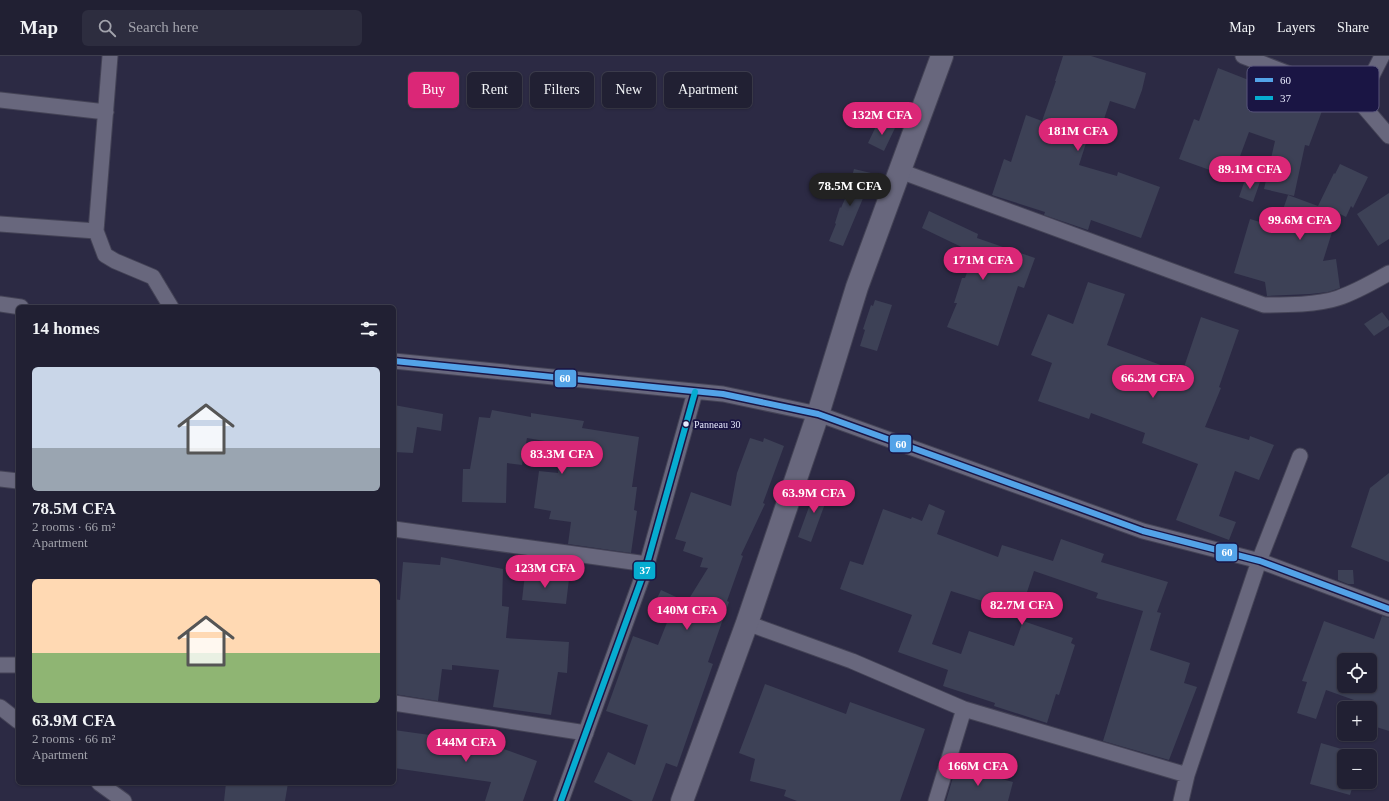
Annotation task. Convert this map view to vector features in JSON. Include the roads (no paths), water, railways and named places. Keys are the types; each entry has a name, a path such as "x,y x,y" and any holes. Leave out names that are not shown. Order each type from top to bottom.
{"street":[{"path":"110,56 96,231 105,255 153,277 170,305"},
{"path":"682,801 747,622 818,414 857,287 942,56"},
{"path":"1243,56 1269,66"},
{"path":"1377,66 1382,56"},
{"path":"0,100 106,112"},
{"path":"1368,112 1389,136"},
{"path":"900,171 1264,305 1301,305 1338,298 1389,273"},
{"path":"0,224 96,231"},
{"path":"0,304 16,306"},
{"path":"396,361 723,394 818,414 1143,531 1259,561 1389,609"},
{"path":"561,801 647,564 695,392"},
{"path":"1181,801 1187,775 1259,561 1300,456"},
{"path":"0,479 16,481"},
{"path":"396,529 647,564"},
{"path":"747,622 852,662 964,710 1187,775"},
{"path":"0,665 16,664"},
{"path":"396,703 586,733"},
{"path":"0,707 16,719"},
{"path":"936,801 964,710"},
{"path":"103,785 124,801"}],"place":[{"name":"Panneau 30","path":"686,424"}]}
